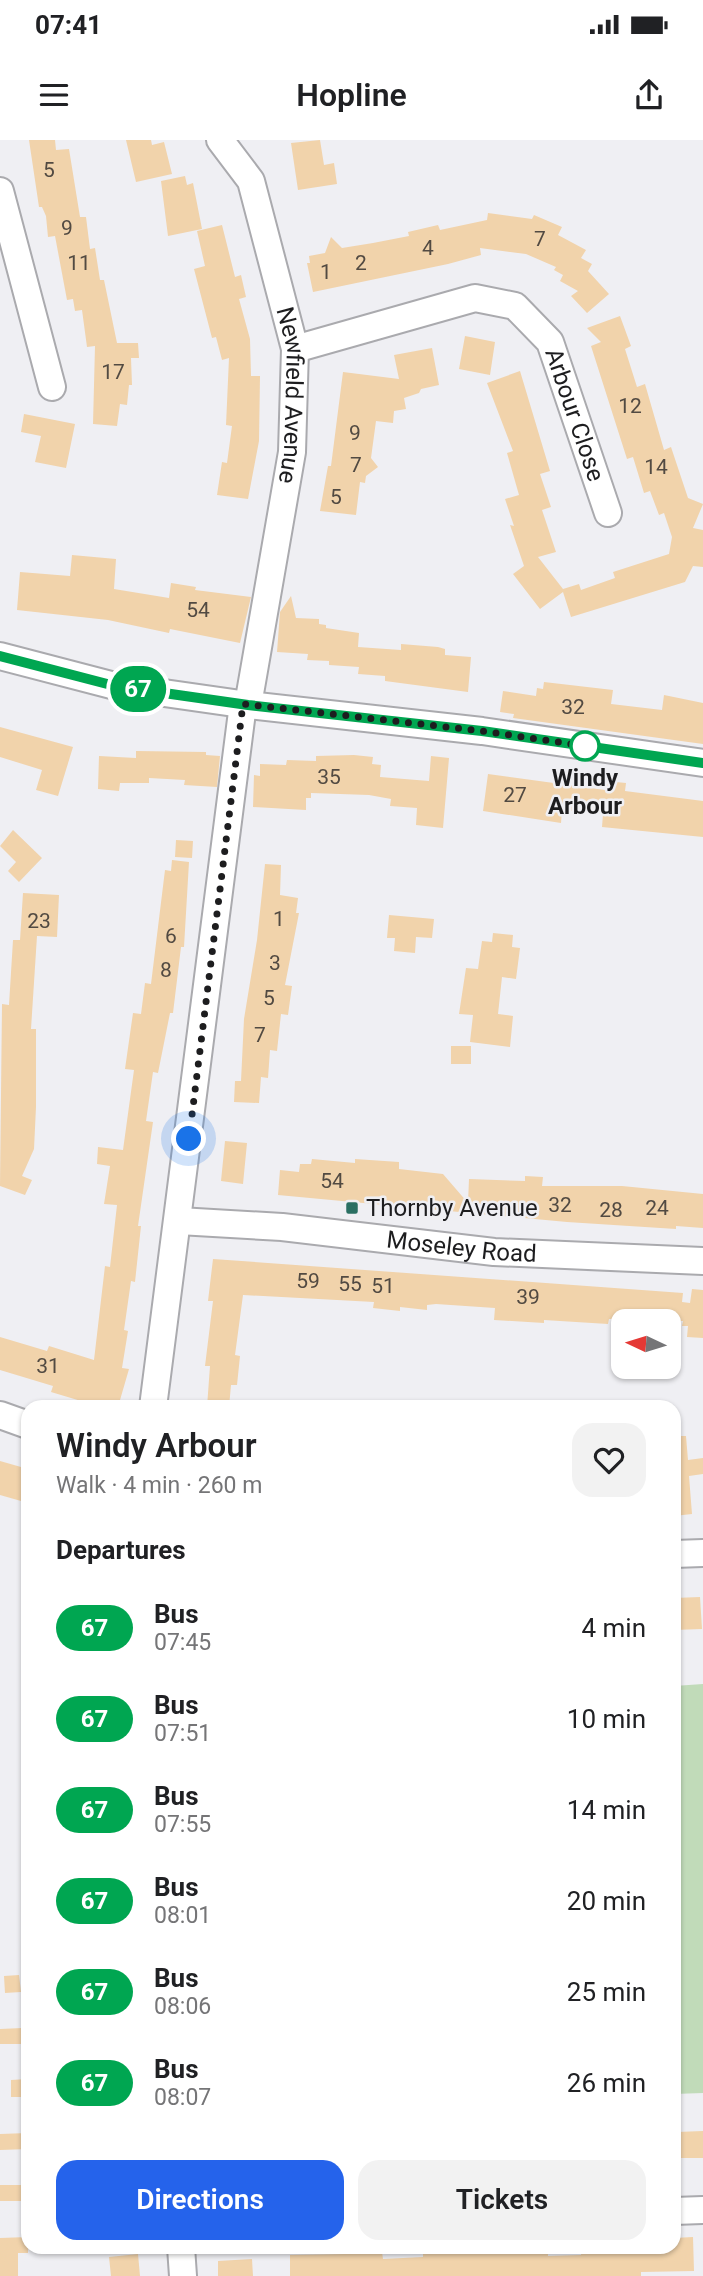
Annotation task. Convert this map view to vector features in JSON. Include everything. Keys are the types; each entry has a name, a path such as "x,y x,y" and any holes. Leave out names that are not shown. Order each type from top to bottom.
{"street":[{"name":"Newfield Avenue","path":"220,140 251,181 295,349 292,452 245,705"},
{"path":"0,191 52,387"},
{"name":"Arbour Close","path":"295,349 475,298 515,306 550,342 608,513"},
{"path":"0,656 115,686 245,705 482,731 703,763"},
{"path":"154,1400 245,705"},
{"name":"Moseley Road","path":"178,1221 282,1227 494,1252 703,1261"},
{"path":"0,1415 21,1422"},
{"path":"681,1554 703,1553"},
{"path":"681,2211 703,2210"},
{"path":"181,2254 183,2276"}],"green space":[{"path":"703,1684 703,2093 681,2094 681,1686"}],"building":[{"path":"29,140 55,140 56,150 69,149 80,217 86,217 90,249 95,248 100,280 104,280 117,343 138,343 139,358 131,358 132,385 129,385 127,405 120,404 117,426 93,424 95,346 87,347 82,310 75,311 73,299 67,300 55,236 48,237 46,216 42,207 39,207"},
{"path":"126,140 151,140 152,145 164,142 172,174 136,182"},
{"path":"320,140 324,165 334,163 337,184 298,190 291,143"},
{"path":"185,176 187,185 193,183 202,229 168,236 161,181"},
{"path":"488,213 532,219 534,215 562,227 558,235 586,250 581,258 592,264 588,271 609,294 587,313 571,296 578,291 560,281 563,275 554,270 556,267 526,254 480,248 481,255 448,264 313,292 307,263 310,263 309,256 325,253 331,237 342,248 409,236 408,232 438,225 440,230 487,220"},
{"path":"222,225 235,277 241,275 246,297 239,299 250,339 251,376 260,376 259,441 248,499 217,495 222,462 227,463 232,426 226,425 229,358 222,360 216,337 212,338 194,269 205,266 197,231"},
{"path":"620,316 631,346 625,349 637,387 645,384 664,450 671,447 688,498 703,504 693,528 703,530 703,567 693,566 685,582 571,617 563,592 540,609 513,574 524,566 510,525 514,526 505,499 519,495 507,453 513,451 487,383 520,371 550,471 540,474 551,507 542,510 556,552 538,557 563,589 579,584 581,590 615,578 613,572 669,554 672,537 664,513 659,515 650,491 644,493 633,457 627,459 591,346 601,342 587,328"},
{"path":"465,336 495,342 490,375 459,369"},
{"path":"432,348 439,385 421,389 419,393 404,398 406,409 394,411 393,423 376,421 371,458 378,467 366,476 365,483 360,482 356,515 320,511 328,466 331,466 343,372 399,379 394,355"},
{"path":"24,414 75,424 66,468 35,462 41,436 21,432"},
{"path":"72,555 116,559 114,589 169,598 171,583 196,587 195,590 251,597 240,643 170,629 169,633 108,620 17,610 20,572 70,576"},
{"path":"291,596 296,618 319,619 319,624 326,625 326,628 359,633 358,647 401,650 401,644 438,647 445,649 445,655 471,657 468,692 385,681 385,676 358,674 359,667 307,660 308,654 277,652 280,612"},
{"path":"544,682 613,690 611,704 662,710 664,695 703,703 703,744 513,718 514,714 500,712 503,691 536,696 537,688 543,689"},
{"path":"0,727 73,747 58,796 36,790 42,770 0,757"},
{"path":"136,751 206,752 206,755 220,756 217,787 184,785 185,780 149,778 149,783 120,783 119,791 98,789 99,756 136,758"},
{"path":"316,756 373,757 372,764 381,765 380,777 429,781 431,756 449,758 443,828 416,825 417,808 390,806 391,799 369,795 311,793 311,798 306,798 306,810 253,807 254,775 260,776 260,764 286,765 287,760 316,761"},
{"path":"488,774 605,790 606,781 626,783 625,791 703,801 703,837 602,827 603,814 562,810 561,823 483,811"},
{"path":"13,830 42,858 19,882 8,871 16,862 0,846"},
{"path":"176,840 193,841 192,858 175,857"},
{"path":"172,860 189,862 184,947 181,947 173,1013 170,1013 158,1073 153,1072 146,1121 153,1122 138,1226 141,1226 135,1282 131,1281 124,1330 128,1331 122,1368 129,1369 120,1400 78,1400 51,1392 53,1386 0,1370 0,1337 47,1351 49,1346 94,1360 105,1266 110,1267 117,1205 104,1204 110,1166 97,1164 98,1147 123,1150 134,1070 125,1069 133,1013 141,1014 145,983 151,984 165,870 171,871"},
{"path":"265,864 281,865 280,895 298,898 296,913 299,913 285,985 292,986 288,1015 281,1014 277,1051 270,1050 268,1078 261,1077 259,1103 234,1102 235,1081 241,1081 244,1019 257,940"},
{"path":"23,893 59,895 57,937 37,936 31,1029 36,1029 36,1107 34,1149 22,1176 32,1180 25,1195 0,1186 2,1004 9,1005 13,940 20,940"},
{"path":"389,915 434,919 432,938 416,937 415,953 394,951 395,938 387,938"},
{"path":"493,933 513,935 512,947 520,948 516,979 502,977 498,1014 513,1016 510,1047 470,1042 473,1015 459,1014 466,968 478,969 482,941 492,942"},
{"path":"451,1046 471,1046 471,1064 451,1064"},
{"path":"225,1141 247,1143 243,1184 221,1181"},
{"path":"312,1159 355,1163 355,1159 399,1162 399,1169 443,1174 468,1203 469,1179 525,1181 525,1176 543,1177 542,1186 622,1186 703,1194 703,1228 676,1226 676,1229 567,1222 278,1195 280,1170 299,1172 300,1164 311,1164"},
{"path":"213,1259 683,1293 682,1302 690,1303 692,1289 703,1290 703,1338 687,1337 688,1326 682,1326 681,1309 611,1309 608,1324 544,1320 544,1323 494,1320 495,1308 436,1304 427,1305 427,1310 400,1307 400,1311 373,1308 374,1302 243,1295 235,1355 240,1356 237,1385 231,1385 230,1400 208,1400 210,1366 205,1366 213,1301 208,1301"},
{"path":"681,1436 686,1436 688,1460 703,1458 703,1474 689,1476 692,1514 681,1515"},
{"path":"0,1461 21,1467 21,1501 0,1495"},
{"path":"700,1597 702,1629 681,1630 681,1598"},
{"path":"19,1975 21,1992 5,1993 4,1976"},
{"path":"21,2028 21,2044 0,2044 0,2029"},
{"path":"21,2079 21,2097 11,2097 11,2080"},
{"path":"703,2131 703,2158 681,2158 681,2132"},
{"path":"21,2133 21,2149 0,2150 0,2134"},
{"path":"0,2185 21,2185 21,2201 0,2201"},
{"path":"21,2237 18,2276 0,2276 0,2238"},
{"path":"693,2237 694,2271 641,2272 641,2276 290,2276 290,2255 382,2254 383,2259 423,2257 423,2254 681,2254 681,2238"},
{"path":"138,2254 140,2276 111,2276 109,2257"},
{"path":"252,2259 253,2276 218,2276 218,2261"}],"bus line":[{"name":"67","path":"0,656 115,686 248,705 482,731 703,763"}],"place":[{"name":"Windy Arbour","path":"585,746"},
{"name":"Thornby Avenue","path":"352,1208"}],"route":[{"path":"189,1139 243,704 482,731 592,747 585,746"}]}
